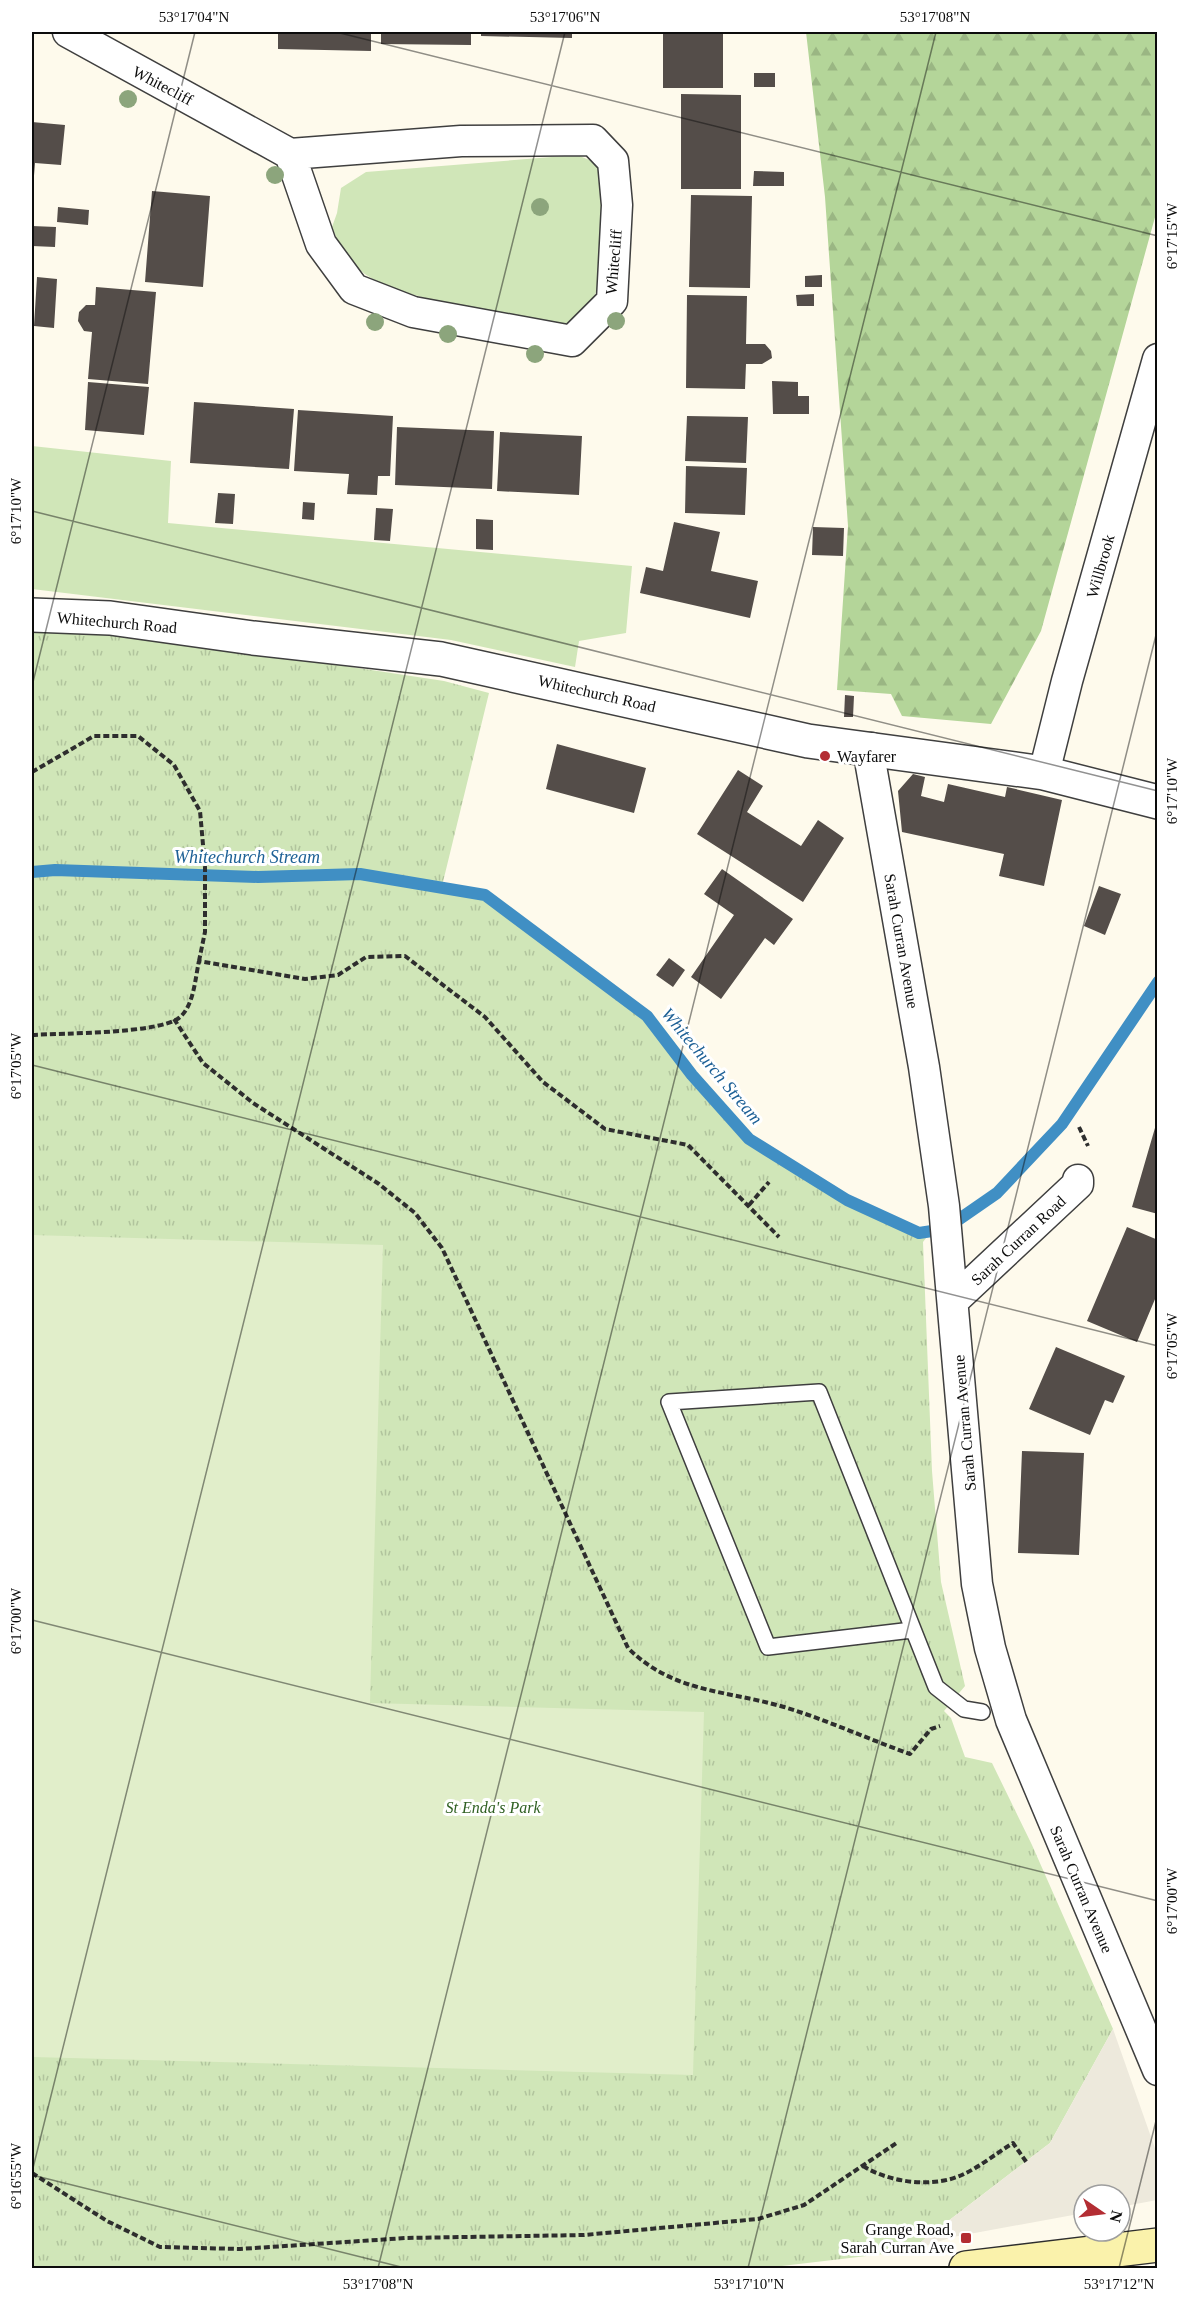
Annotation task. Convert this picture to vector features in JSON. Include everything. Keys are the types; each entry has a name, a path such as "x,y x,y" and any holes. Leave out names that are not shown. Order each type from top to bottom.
{"main road":[{"path":"966,2268 1158,2246"}],"street":[{"name":"Whitecliff","path":"68,32 290,154 461,141 593,140 613,161 617,205 612,301 572,341 413,312 354,288 321,244 290,154"},
{"name":"Willbrook","path":"1044,773 1067,681 1158,359"},
{"name":"Whitechurch Road","path":"32,615 110,618 253,638 441,659 808,741 1044,773 1158,802"},
{"name":"Sarah Curran Avenue","path":"871,748 872,766 924,1067 946,1229 977,1584 990,1648 1011,1720 1158,2070"},
{"name":"Sarah Curran Road","path":"954,1300 1078,1184 1078,1180"}],"lane":[{"path":"912,1630 768,1647 669,1402 819,1392 936,1687 964,1709 982,1712"}],"path":[{"path":"32,772 94,736 138,736 174,765 200,811 205,867 205,932 191,999 179,1017 157,1027 32,1035"},
{"path":"199,961 305,980 338,975 366,957 405,956 485,1017 543,1082 605,1129 688,1145 749,1205 778,1238"},
{"path":"174,1019 203,1063 254,1102 379,1184 415,1213 442,1248 628,1648 642,1662 666,1677 785,1707 910,1754 931,1729 942,1726"},
{"path":"749,1205 769,1182"},
{"path":"32,2173 107,2221 159,2247 240,2249 406,2238 584,2235 758,2219 804,2205 898,2142"},
{"path":"863,2166 879,2176 907,2181 939,2181 964,2174 1013,2143 1027,2163"}],"green space":[{"path":"806,32 1157,32 1157,210 1041,631 991,724 902,716 891,694 837,690 848,526 825,197"},
{"path":"577,155 597,163 602,210 601,270 591,302 585,310 564,325 487,312 426,298 376,281 360,270 351,260 332,227 341,188 366,172"},
{"path":"32,446 171,461 168,523 632,566 626,633 579,641 575,667 451,640 32,589"},
{"name":"St Enda's Park","path":"63,629 186,642 444,681 489,693 442,886 485,895 647,1016 746,1142 843,1202 917,1234 930,1233 923,1242 932,1471 941,1582 965,1686 944,1711 951,1718 965,1757 992,1763 1032,1845 1113,2029 1050,2143 909,2251 765,2268 32,2268 32,630"},
{"path":"32,1235 383,1245 370,1703 704,1712 693,2075 32,2057"}],"shaded area":[{"path":"1113,2029 1157,2154 1157,2200 1132,2205 1132,2183 1072,2183 1072,2215 953,2237 909,2251 1050,2143"}],"building":[{"path":"278,32 371,32 371,51 278,49"},
{"path":"381,32 471,32 471,45 381,44"},
{"path":"481,32 572,32 572,38 481,36"},
{"path":"663,32 723,32 723,88 663,88"},
{"path":"754,73 775,73 775,87 754,87"},
{"path":"681,94 741,95 741,189 681,189"},
{"path":"32,122 65,125 61,165 35,163 33,188"},
{"path":"754,171 784,172 784,186 753,186"},
{"path":"152,191 210,196 203,287 145,282"},
{"path":"691,195 752,196 750,288 689,287"},
{"path":"58,207 89,210 88,225 57,222"},
{"path":"32,226 56,227 55,247 32,246"},
{"path":"822,275 822,287 805,287 805,276"},
{"path":"37,277 57,279 54,328 34,326"},
{"path":"96,287 156,292 148,384 88,379 92,332 84,331 78,321 79,312 86,305 95,305"},
{"path":"814,294 814,306 797,306 796,295"},
{"path":"687,295 747,296 746,344 765,344 771,351 772,358 762,364 746,364 745,389 686,388"},
{"path":"772,381 798,382 798,396 809,396 809,414 773,414"},
{"path":"88,382 149,387 144,435 85,430"},
{"path":"194,402 294,409 289,469 190,463"},
{"path":"298,410 393,416 390,476 378,476 377,495 347,494 349,474 294,471"},
{"path":"687,416 748,417 746,463 685,461"},
{"path":"397,427 494,431 492,489 395,485"},
{"path":"500,432 582,436 579,495 497,491"},
{"path":"686,466 747,468 745,515 685,513"},
{"path":"218,493 235,494 233,524 215,523"},
{"path":"303,502 315,503 314,520 302,519"},
{"path":"376,508 393,509 390,541 374,540"},
{"path":"476,519 493,520 493,550 476,549"},
{"path":"674,522 720,532 711,571 758,581 750,618 640,593 646,567 663,571"},
{"path":"813,527 844,528 843,556 812,555"},
{"path":"845,695 854,696 853,717 844,717"},
{"path":"557,744 646,768 634,813 546,789"},
{"path":"738,770 763,786 747,812 801,846 818,820 844,838 803,902 697,834"},
{"path":"913,774 925,777 921,796 944,802 948,784 1005,797 1007,787 1062,800 1044,886 999,876 1004,854 902,832 898,791"},
{"path":"722,869 793,919 774,945 765,938 721,999 691,977 734,915 704,894"},
{"path":"1099,886 1121,894 1105,935 1084,926"},
{"path":"669,958 685,970 673,987 656,975"},
{"path":"1158,1121 1158,1214 1132,1207"},
{"path":"1127,1227 1158,1240 1158,1292 1137,1342 1087,1321"},
{"path":"1056,1347 1125,1376 1113,1403 1105,1400 1090,1435 1029,1409"},
{"path":"1022,1451 1084,1453 1079,1555 1018,1553"}],"waterway":[{"name":"Whitechurch Stream","path":"32,872 55,870 258,877 360,874 485,895 647,1016 692,1075 749,1139 847,1200 919,1233 945,1229 997,1193 1062,1124 1158,982"}],"place":[{"name":"Wayfarer","path":"825,756"},
{"name":"Grange Road, Sarah Curran Ave","path":"966,2238"}]}
